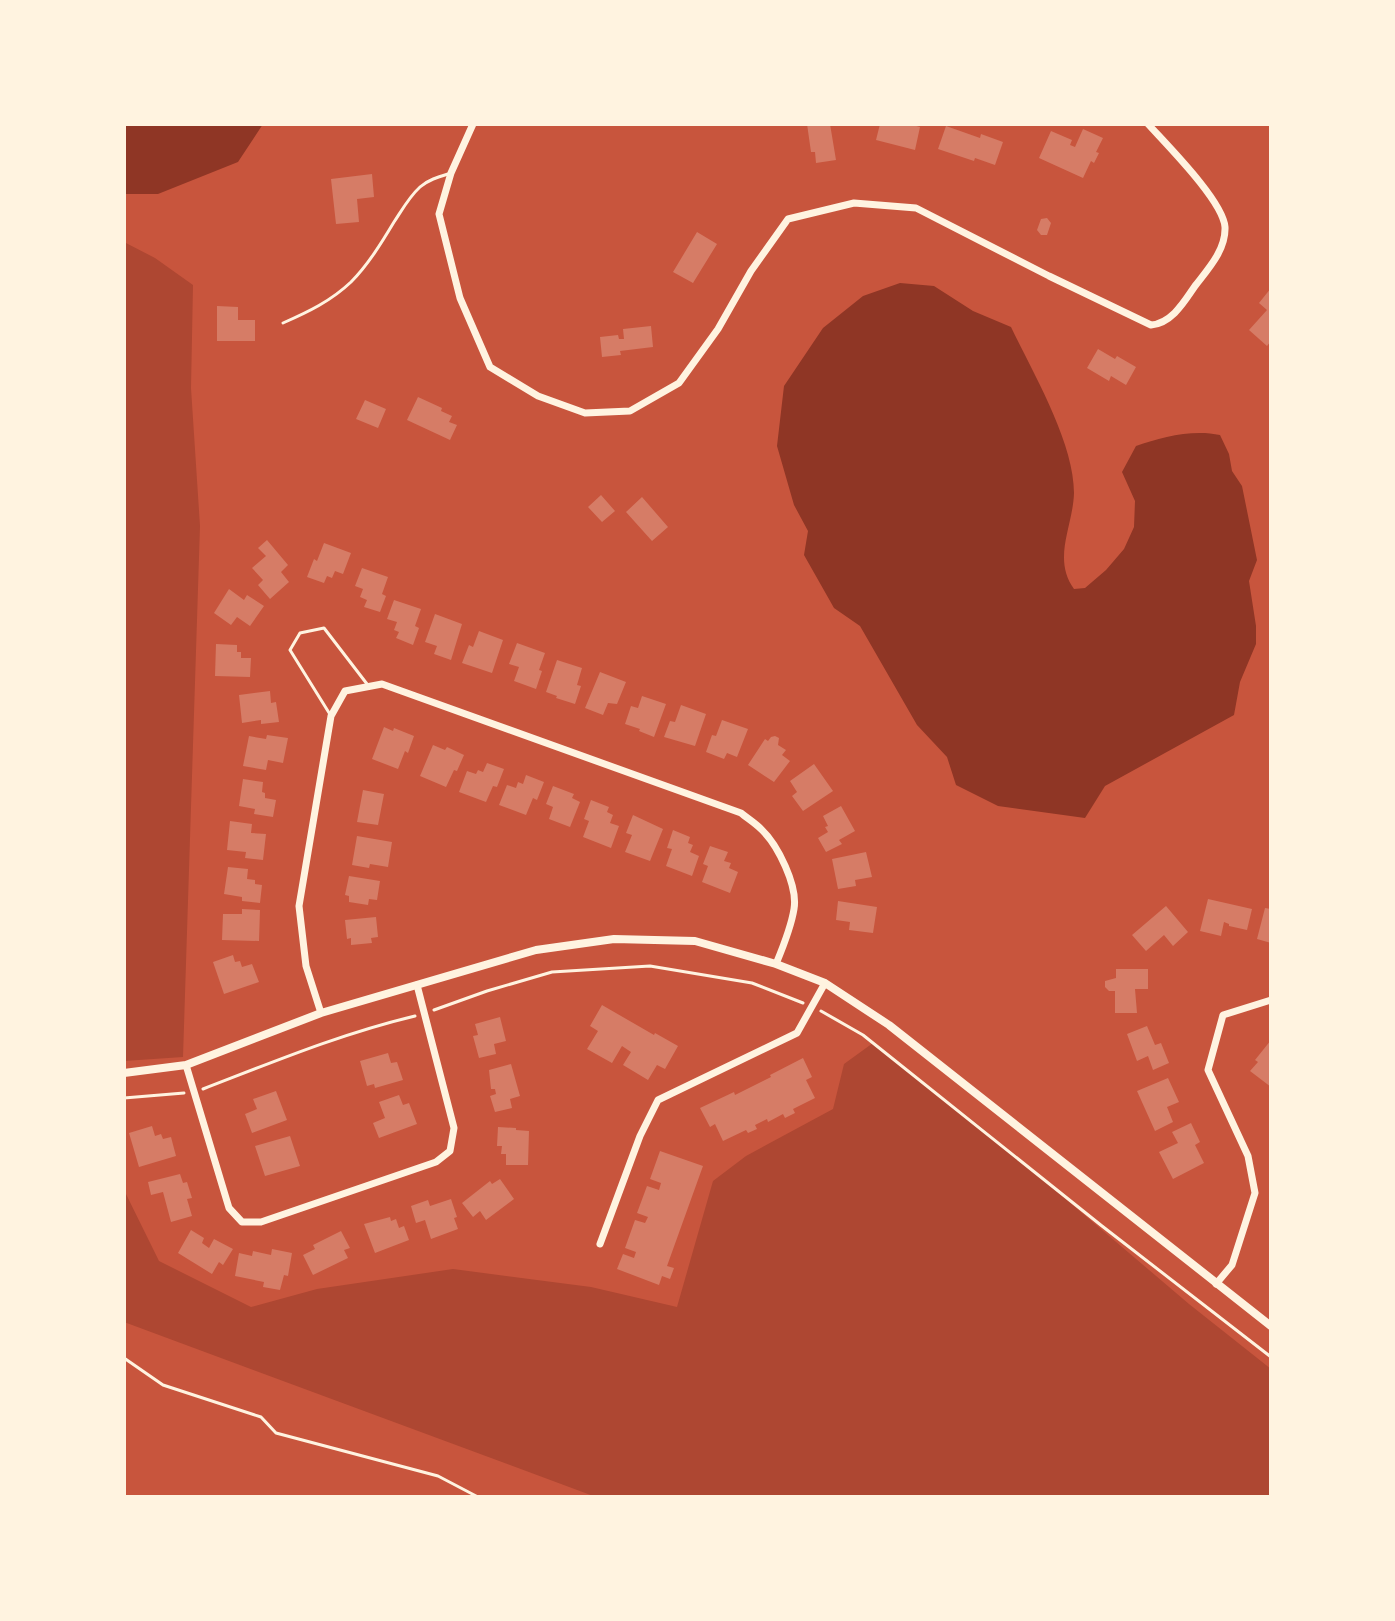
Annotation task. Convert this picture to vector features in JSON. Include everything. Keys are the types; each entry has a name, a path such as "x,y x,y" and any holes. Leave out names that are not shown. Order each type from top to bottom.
{"street":[{"path":"473,124 451,173 439,214 460,298 490,367 538,396 585,413 630,411 679,383 718,329 751,271 788,219 854,203 916,208 1100,301 1151,325 1160,324 1177,311 1216,257 1225,224 1208,191 1148,124"},
{"path":"321,1013 306,966 299,906 331,716 345,691 382,684 741,813 762,829 772,843 785,866 793,890 795,907 776,964"},
{"path":"124,1073 186,1065 321,1013 536,950 614,939 695,941 776,964 825,983 889,1025 1271,1326"},
{"path":"600,1244 640,1136 658,1100 797,1033 825,983"},
{"path":"186,1065 229,1208 242,1222 261,1222 436,1162 450,1151 454,1128 417,985"},
{"path":"1216,1284 1232,1265 1255,1193 1248,1156 1208,1070 1223,1015 1271,1000"}],"lane":[{"path":"283,323 330,300 371,257 407,201 420,187 451,173"},
{"path":"331,716 290,650 300,633 324,628 369,686"}],"path":[{"path":"124,1098 194,1092 305,1050 552,972 650,966 752,983 812,1007 863,1035 1271,1357"},
{"path":"124,1358 163,1385 261,1417 276,1433 438,1476 478,1497"}],"shaded area":[{"path":"124,124 263,124 238,162 158,194 124,194"},
{"path":"124,242 155,258 193,285 191,388 200,526 183,1057 124,1061"},
{"path":"900,283 934,286 973,311 1011,327 1051,408 1067,452 1074,493 1064,554 1068,577 1074,589 1085,588 1106,570 1124,549 1134,527 1135,501 1122,472 1136,446 1177,435 1220,435 1229,454 1232,471 1242,486 1257,560 1249,581 1256,644 1240,682 1234,715 1105,786 1085,818 998,806 956,785 947,757 917,725 860,626 834,608 804,555 808,531 794,505 777,446 784,386 823,328 863,296"},
{"path":"873,1043 981,1127 1189,1304 1271,1369 1271,1497 596,1497 124,1322 124,1190 159,1261 251,1307 317,1289 453,1269 591,1287 677,1307 713,1181 746,1156 833,1109 844,1064"}],"building":[{"path":"807,124 830,124 836,160 816,163"},
{"path":"880,124 920,127 915,150 876,140"},
{"path":"946,126 1003,142 995,165 938,149"},
{"path":"1083,129 1103,138 1094,163 1091,161 1083,178 1039,158 1051,131 1072,140 1070,145 1075,147"},
{"path":"372,174 374,197 357,199 359,222 336,224 331,179"},
{"path":"1047,218 1051,223 1047,235 1041,235 1037,230 1041,219"},
{"path":"697,232 717,244 693,283 673,272"},
{"path":"1271,288 1271,341 1267,346 1249,330 1267,310 1259,303"},
{"path":"217,306 238,307 238,320 255,320 255,341 217,341"},
{"path":"651,326 653,347 620,351 621,355 602,357 600,337 618,335 619,339 624,339 623,329"},
{"path":"1098,349 1136,367 1126,385 1111,376 1109,381 1087,368"},
{"path":"418,397 452,416 449,422 457,425 450,440 407,420"},
{"path":"365,400 386,409 378,428 356,419"},
{"path":"601,495 615,511 602,522 588,507"},
{"path":"642,497 668,527 652,541 626,512"},
{"path":"267,540 288,565 281,572 289,582 270,599 258,585 263,580 252,568 266,556 258,548"},
{"path":"324,543 351,553 343,574 335,571 332,578 327,576 324,583 307,577"},
{"path":"362,568 388,577 380,612 364,607 367,600 360,597 363,589 355,586"},
{"path":"229,589 244,600 247,595 264,606 250,626 237,617 231,625 214,613"},
{"path":"394,600 421,609 413,645 396,638 399,632 394,630 397,622 387,619"},
{"path":"435,614 462,624 451,660 434,654 437,646 425,642"},
{"path":"479,631 503,640 492,673 462,663"},
{"path":"517,643 545,653 536,689 514,681 519,667 509,664"},
{"path":"216,644 237,645 241,658 251,658 250,677 215,676"},
{"path":"557,660 582,668 577,685 581,686 575,704 546,692"},
{"path":"600,672 626,682 617,704 608,703 603,715 585,708"},
{"path":"270,691 271,703 276,702 279,722 261,724 261,720 242,723 239,695"},
{"path":"642,696 666,704 654,737 625,724 631,706 638,708"},
{"path":"681,705 706,714 695,746 664,737 670,721 675,722"},
{"path":"722,720 748,729 737,757 727,753 724,759 706,752"},
{"path":"384,727 414,736 398,769 372,759"},
{"path":"267,735 288,738 283,763 268,760 266,770 243,766 249,736 266,739"},
{"path":"775,736 779,738 778,745 786,750 782,755 790,761 774,782 748,765 765,739 768,741"},
{"path":"433,745 464,755 446,787 420,776"},
{"path":"487,763 504,769 497,787 493,786 486,802 459,792 467,771 476,774 478,770 483,772"},
{"path":"814,764 833,791 803,811 792,796 797,792 790,781"},
{"path":"526,775 544,782 537,800 533,798 526,815 499,805 507,785 516,788 518,782 523,784"},
{"path":"243,779 263,782 265,798 276,800 273,817 254,814 255,809 239,806"},
{"path":"553,786 574,794 572,798 580,802 570,827 549,819 553,807 546,804"},
{"path":"363,790 384,794 378,825 357,822"},
{"path":"591,800 609,807 607,812 613,815 610,823 619,826 611,848 583,837 589,821 584,819"},
{"path":"841,806 855,831 839,840 842,844 826,852 818,838 828,832 823,816"},
{"path":"633,815 663,829 650,861 625,852 632,835 626,833"},
{"path":"230,821 252,824 251,833 266,834 263,860 245,858 246,852 227,850"},
{"path":"673,830 690,837 688,843 693,845 690,852 699,856 692,876 666,866 672,849 667,848"},
{"path":"357,836 392,842 388,867 352,865"},
{"path":"710,846 728,852 724,861 731,863 729,868 738,872 730,893 702,882 708,866 703,864"},
{"path":"866,852 872,877 855,880 856,886 838,889 832,859"},
{"path":"228,867 248,869 247,879 262,885 260,903 242,901 242,897 224,894"},
{"path":"349,876 380,881 377,900 369,899 368,905 349,902 349,896 345,895"},
{"path":"1208,899 1252,909 1247,930 1224,922 1221,936 1200,931"},
{"path":"838,901 877,907 873,933 849,930 850,922 836,920"},
{"path":"1166,906 1188,932 1173,946 1164,935 1146,951 1132,935"},
{"path":"1265,908 1271,909 1271,943 1257,939"},
{"path":"242,909 260,910 259,941 222,940 223,914 242,914"},
{"path":"376,917 378,937 371,938 372,943 351,945 351,938 347,939 345,920"},
{"path":"233,955 235,962 240,961 242,967 252,964 259,982 224,994 213,962"},
{"path":"1116,969 1148,969 1148,989 1135,989 1137,1013 1115,1013 1115,991 1105,987 1105,981 1116,978"},
{"path":"602,1005 678,1046 665,1069 657,1065 648,1080 623,1065 631,1052 622,1046 612,1063 587,1049 598,1031 590,1026"},
{"path":"500,1017 506,1041 494,1044 496,1054 479,1058 473,1036 478,1035 475,1024"},
{"path":"1147,1026 1155,1045 1161,1043 1169,1063 1153,1070 1148,1056 1137,1061 1127,1034"},
{"path":"1271,1040 1271,1087 1250,1071"},
{"path":"388,1053 391,1063 397,1062 403,1080 375,1088 374,1084 367,1086 360,1061"},
{"path":"803,1058 812,1077 806,1080 815,1098 793,1109 795,1113 785,1118 783,1114 768,1122 767,1119 755,1125 757,1129 748,1133 746,1130 723,1141 715,1124 710,1127 700,1108 734,1092 735,1095"},
{"path":"511,1064 520,1096 510,1099 512,1108 495,1112 490,1096 496,1094 495,1089 491,1089 489,1070"},
{"path":"1168,1078 1179,1102 1167,1107 1173,1122 1155,1131 1137,1091"},
{"path":"276,1091 287,1120 252,1133 245,1114 257,1109 253,1099"},
{"path":"399,1095 403,1105 409,1103 417,1124 379,1138 373,1123 385,1118 379,1102"},
{"path":"1191,1123 1200,1142 1195,1145 1204,1163 1173,1179 1159,1152 1178,1143 1172,1132"},
{"path":"152,1126 155,1136 161,1134 163,1139 171,1137 176,1156 139,1167 129,1133"},
{"path":"498,1127 529,1131 528,1165 506,1165 506,1154 501,1154 502,1146 497,1146"},
{"path":"290,1136 300,1166 265,1176 255,1146"},
{"path":"660,1151 703,1166 667,1266 674,1268 670,1279 662,1276 659,1285 617,1269 623,1254 634,1258 636,1252 625,1248 635,1220 645,1223 648,1217 637,1213 647,1186 659,1190 661,1183 650,1179"},
{"path":"180,1174 183,1183 187,1182 192,1198 187,1199 192,1216 171,1222 163,1192 151,1195 148,1182"},
{"path":"500,1179 514,1199 486,1220 480,1211 473,1217 462,1203 490,1181 492,1184"},
{"path":"451,1199 458,1229 431,1239 425,1220 416,1223 411,1206 428,1200 430,1206"},
{"path":"390,1217 391,1221 396,1219 399,1228 404,1226 409,1240 375,1253 364,1224"},
{"path":"191,1230 204,1238 202,1243 209,1248 214,1239 233,1249 223,1265 219,1262 212,1274 178,1253"},
{"path":"341,1231 350,1248 344,1250 348,1258 313,1275 303,1255 315,1249 313,1245"},
{"path":"272,1249 292,1253 288,1276 284,1275 280,1290 263,1287 264,1282 235,1276 239,1253 252,1256 253,1251 271,1255"}]}
